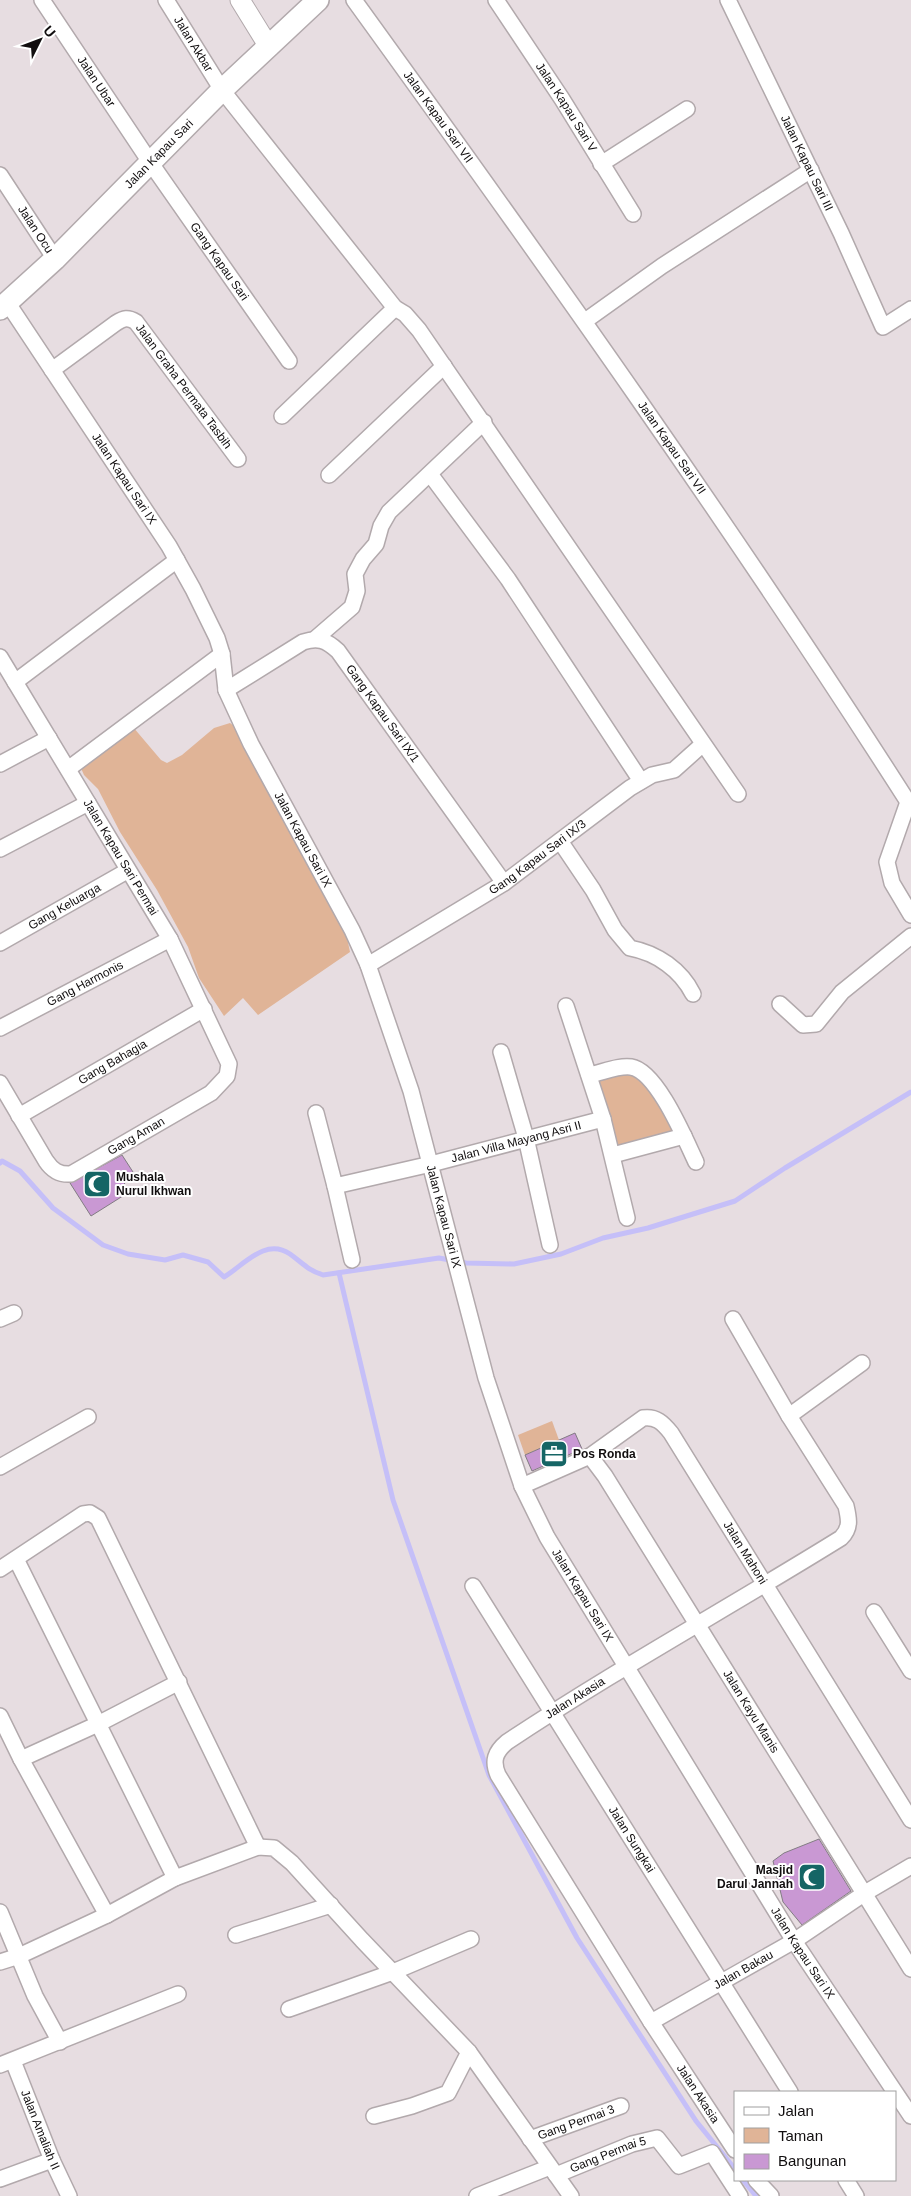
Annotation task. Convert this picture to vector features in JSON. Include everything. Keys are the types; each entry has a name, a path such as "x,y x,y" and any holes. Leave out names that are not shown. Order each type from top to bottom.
{"main road":[{"name":"Jalan Kapau Sari","path":"4,306 55,259 222,90 318,0"}],"street":[{"name":"Jalan Ubar","path":"42,0 150,162"},
{"name":"Jalan Akbar","path":"166,0 222,90 395,308 406,314 419,330 738,794"},
{"path":"240,0 269,47"},
{"name":"Jalan Kapau Sari VII","path":"354,0 686,465 910,801 887,862 892,883 911,915"},
{"name":"Jalan Kapau Sari V","path":"496,0 562,99 632,214"},
{"name":"Jalan Kapau Sari III","path":"728,0 811,170 883,327 911,309"},
{"path":"600,164 687,109"},
{"name":"Gang Kapau Sari","path":"150,162 289,361"},
{"path":"585,321 662,266 811,170"},
{"name":"Jalan Ocu","path":"0,175 55,259"},
{"name":"Jalan Kapau Sari IX","path":"4,306 52,370 177,560 205,612 222,654 226,690 252,744 352,930 368,965 411,1091 486,1378 522,1486 547,1537 794,1941 894,2091"},
{"path":"282,416 395,308"},
{"name":"Jalan Graha Permata Tasbih","path":"52,370 116,323 123,319 131,319 136,322 238,459"},
{"path":"329,475 444,366"},
{"path":"226,690 282,654 303,642 315,638 352,607 357,591 355,574 363,559 376,544 389,512 484,422"},
{"path":"430,474 508,579 641,781"},
{"path":"15,682 177,560"},
{"name":"Gang Kapau Sari IX/1","path":"315,638 329,642 338,651 504,883"},
{"path":"68,769 222,654"},
{"name":"Jalan Kapau Sari Permai","path":"1,662 15,682 127,871 170,939 229,1064 224,1080"},
{"path":"0,764 49,738"},
{"name":"Gang Kapau Sari IX/3","path":"368,965 504,883 641,781 652,775 674,770 703,744"},
{"path":"0,849 88,803"},
{"path":"560,841 593,890 616,930 630,948 648,953 670,967 685,980 692,994"},
{"name":"Gang Keluarga","path":"0,943 127,871"},
{"path":"780,1004 803,1025 816,1024 842,992 911,936"},
{"name":"Gang Harmonis","path":"0,1028 170,939"},
{"path":"566,1006 603,1119 627,1218"},
{"name":"Gang Bahagia","path":"19,1116 204,1009"},
{"path":"501,1052 526,1138 550,1245"},
{"path":"589,1075 630,1067 646,1074 684,1136 696,1162"},
{"name":"Gang Aman","path":"19,1116 46,1161 54,1170 64,1174 71,1174 211,1093 224,1080"},
{"path":"0,1083 19,1116"},
{"path":"316,1113 352,1260"},
{"name":"Jalan Villa Mayang Asri II","path":"431,1164 603,1119"},
{"path":"613,1155 684,1136"},
{"path":"335,1186 431,1164"},
{"name":"Jalan Akasia","path":"733,1319 789,1416 846,1506 849,1524 847,1532 766,1584 552,1712 500,1748 494,1760 494,1767 651,2022 734,2148"},
{"path":"789,1416 862,1363"},
{"path":"0,1467 88,1417"},
{"name":"Jalan Mahoni","path":"522,1486 590,1456 643,1418 650,1417 661,1422 671,1433 766,1584 911,1820"},
{"name":"Jalan Kayu Manis","path":"590,1456 605,1476 911,1969"},
{"path":"0,1569 83,1514 94,1514 98,1518 258,1848"},
{"path":"16,1559 175,1878"},
{"name":"Jalan Sungkai","path":"474,1586 789,2091"},
{"path":"874,1612 911,1671"},
{"path":"21,1758 98,1724 179,1682"},
{"path":"0,1716 107,1915"},
{"path":"0,1962 19,1956 107,1915 175,1878 268,1846 280,1852 469,2052 571,2196"},
{"name":"Jalan Bakau","path":"651,2022 722,1984 794,1941 865,1893 911,1866"},
{"path":"236,1935 331,1905"},
{"path":"0,1912 35,1996 60,2042"},
{"path":"289,2009 392,1972 470,1939"},
{"path":"7,2063 178,1994"},
{"path":"374,2116 412,2106 448,2093 469,2052"},
{"name":"Jalan Amaliah II","path":"7,2063 69,2196"},
{"name":"Jalan Kapau Sari IX","path":"896,2094 911,2116"},
{"name":"Gang Permai 3","path":"530,2139 621,2106"},
{"name":"Gang Permai 5","path":"553,2171 632,2144 657,2138 678,2166 712,2152 740,2196"},
{"path":"0,2179 52,2160"},
{"path":"477,2196 553,2171"},
{"path":"757,2181 771,2196"},
{"path":"847,2181 856,2196"}],"green space":[{"path":"230,723 234,726 242,745 259,766 346,933 350,952 258,1015 243,998 224,1016 199,978 188,947 157,890 120,832 98,789 84,775 80,766 133,727 161,760 167,763 182,755 214,728"},
{"path":"630,1070 645,1077 674,1133 619,1149 592,1078"},
{"path":"552,1421 559,1440 525,1455 518,1435"}],"building":[{"name":"Mushala Nurul Ikhwan","path":"122,1155 133,1172 122,1187 126,1194 91,1216 70,1183"},
{"name":"Pos Ronda","path":"575,1433 582,1449 532,1471 525,1455"},
{"name":"Masjid Darul Jannah","path":"819,1839 851,1891 802,1925 783,1902 773,1861 784,1853"}],"waterway":[{"path":"0,1163 2,1161 20,1171 53,1208 103,1245 128,1254 165,1260 183,1255 208,1262 224,1277 255,1255 272,1249 290,1254 309,1268 323,1275 439,1258 466,1263 514,1264 561,1254 603,1238 648,1228 735,1201 785,1168 911,1092"},
{"path":"339,1273 393,1500 489,1775 577,1938 696,2121 734,2168"},
{"path":"744,2181 756,2196"}],"place":[{"name":"Mushala Nurul Ikhwan","path":"97,1184"},
{"name":"Pos Ronda","path":"554,1454"},
{"name":"Masjid Darul Jannah","path":"812,1877"}]}
